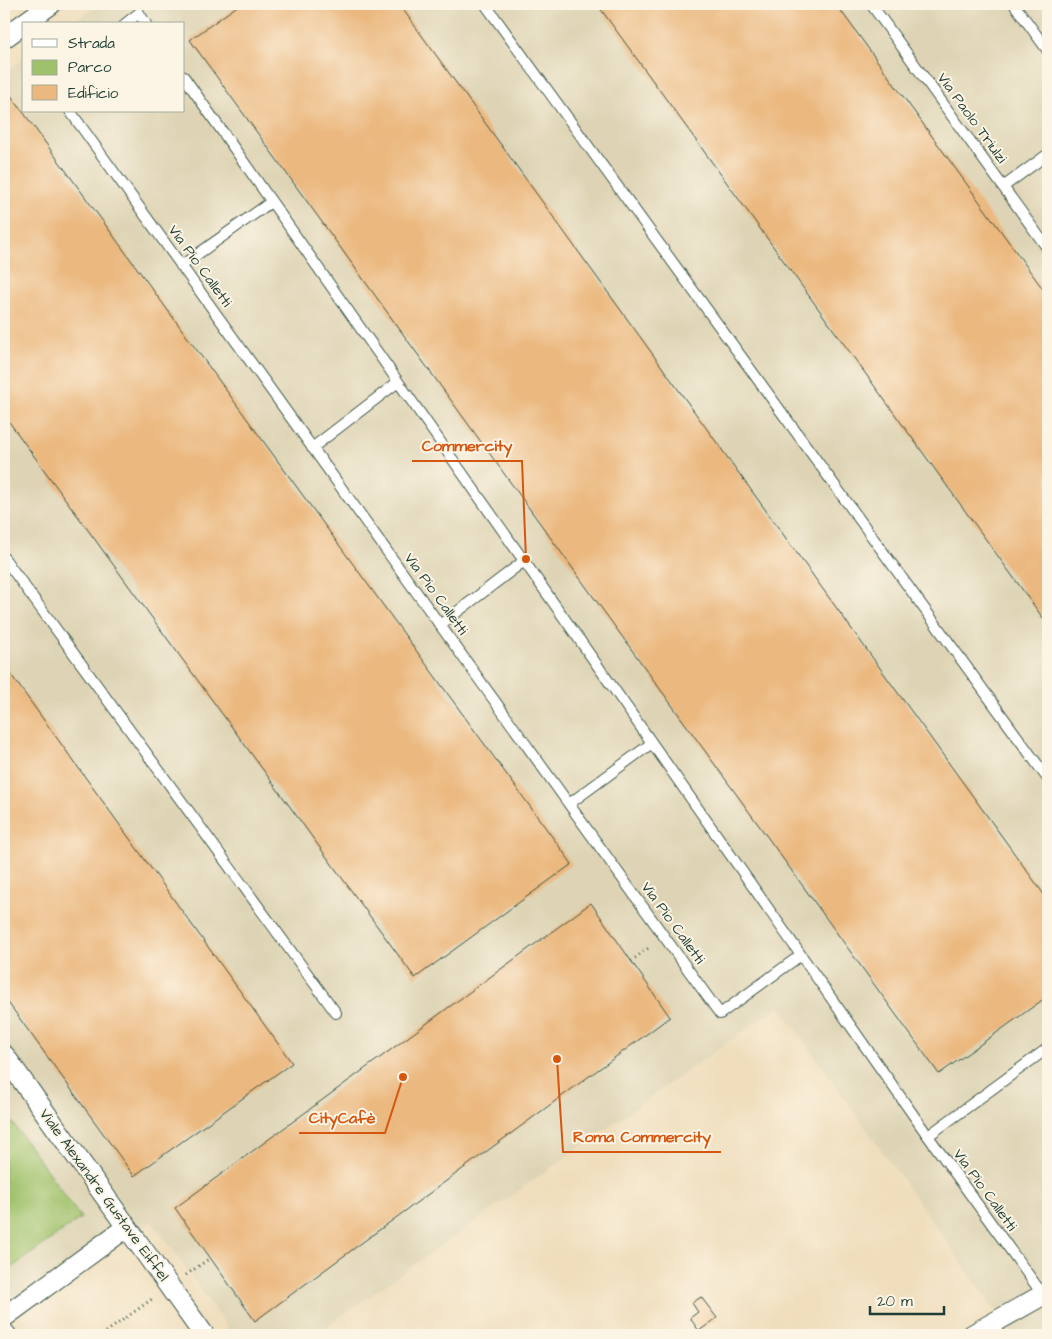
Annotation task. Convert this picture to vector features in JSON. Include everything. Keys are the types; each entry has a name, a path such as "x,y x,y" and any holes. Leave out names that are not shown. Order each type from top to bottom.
{"street":[{"path":"26,22 51,4"},
{"path":"4,38 22,25"},
{"name":"Viale Alexandre Gustave Eiffel","path":"4,1055 204,1335"},
{"path":"4,1317 127,1228"},
{"path":"972,1335 1046,1293"}],"lane":[{"path":"485,4 1048,779"},
{"name":"Via Paolo Triulzi","path":"871,4 1048,249"},
{"path":"1014,4 1048,51"},
{"path":"128,22 139,13 145,22"},
{"name":"Via Pio Calletti","path":"185,78 928,1136 1046,1293"},
{"name":"Via Pio Calletti","path":"71,112 720,1014 801,954"},
{"path":"1003,187 1048,154"},
{"path":"181,266 271,202"},
{"path":"312,448 398,382"},
{"path":"4,558 336,1013"},
{"path":"440,625 524,561"},
{"path":"569,804 652,744"},
{"path":"928,1136 1048,1048"}],"path":[{"path":"631,961 664,936"}],"shaded area":[{"path":"99,4 1048,4 1048,1327 1033,1335 1013,1335 779,1006 315,1335 233,1335 152,1221 4,1326 4,73 22,60 22,112 185,112 185,22 74,22"}],"green space":[{"path":"4,1111 81,1218 4,1273"}],"building":[{"path":"240,4 399,4 1048,900 1048,996 939,1074 190,40"},
{"path":"597,4 836,4 1048,296 1048,625"},
{"path":"4,86 572,864 415,978 4,415"},
{"path":"4,665 292,1063 134,1176 4,997"},
{"path":"591,903 670,1017 255,1321 175,1208"},
{"path":"701,1297 717,1318 699,1331 690,1318 698,1312 692,1303"}],"place":[{"name":"Commercity","path":"526,559"},
{"name":"Roma Commercity","path":"557,1059"},
{"name":"CityCafè","path":"403,1077"}]}
